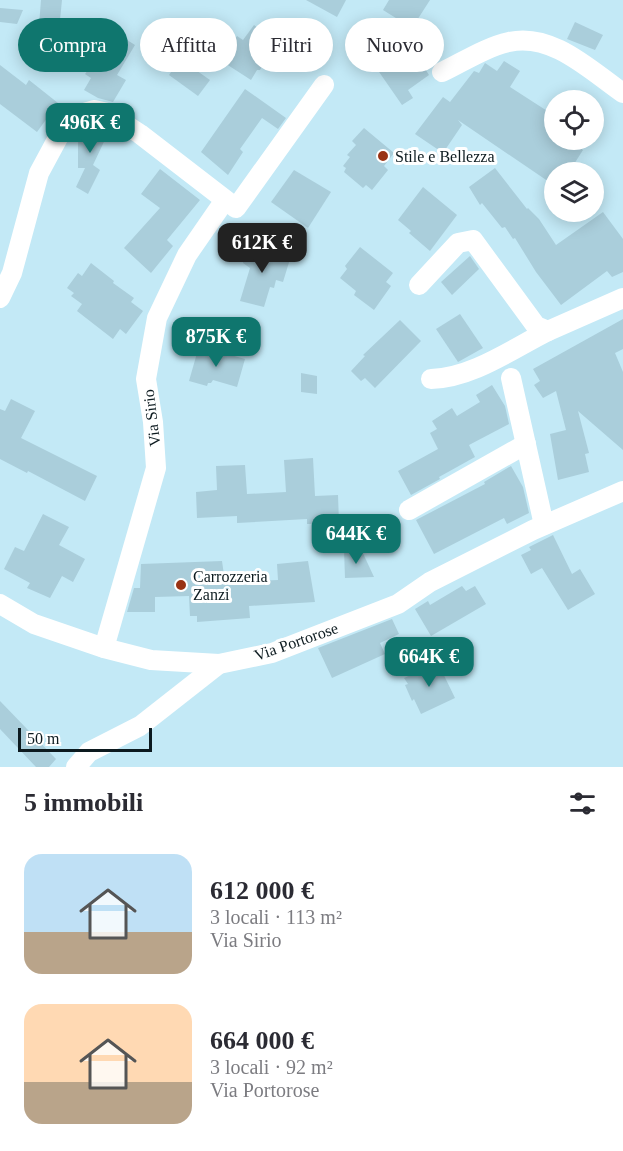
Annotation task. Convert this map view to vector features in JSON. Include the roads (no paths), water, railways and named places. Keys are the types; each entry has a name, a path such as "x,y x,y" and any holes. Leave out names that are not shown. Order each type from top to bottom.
{"street":[{"path":"444,71 510,41 537,41 565,52 623,93"},
{"path":"0,298 12,273 39,173 60,134 80,114 94,110 108,113 140,134 236,208 324,85"},
{"name":"Via Sirio","path":"104,648 156,468 147,379 157,318 187,255 225,200"},
{"path":"419,285 458,243 473,240 536,326 548,331"},
{"path":"431,379 449,379 469,371 548,331 623,298"},
{"path":"512,378 543,525"},
{"path":"409,510 526,444"},
{"name":"Via Portorose","path":"0,604 34,624 104,648 152,660 219,664 272,653 398,604 430,582 543,525 623,491"},
{"path":"76,767 89,752 140,726 219,664"}],"place":[{"name":"Stile e Bellezza","path":"383,156"},
{"name":"Carrozzeria Zanzi","path":"181,585"}]}
